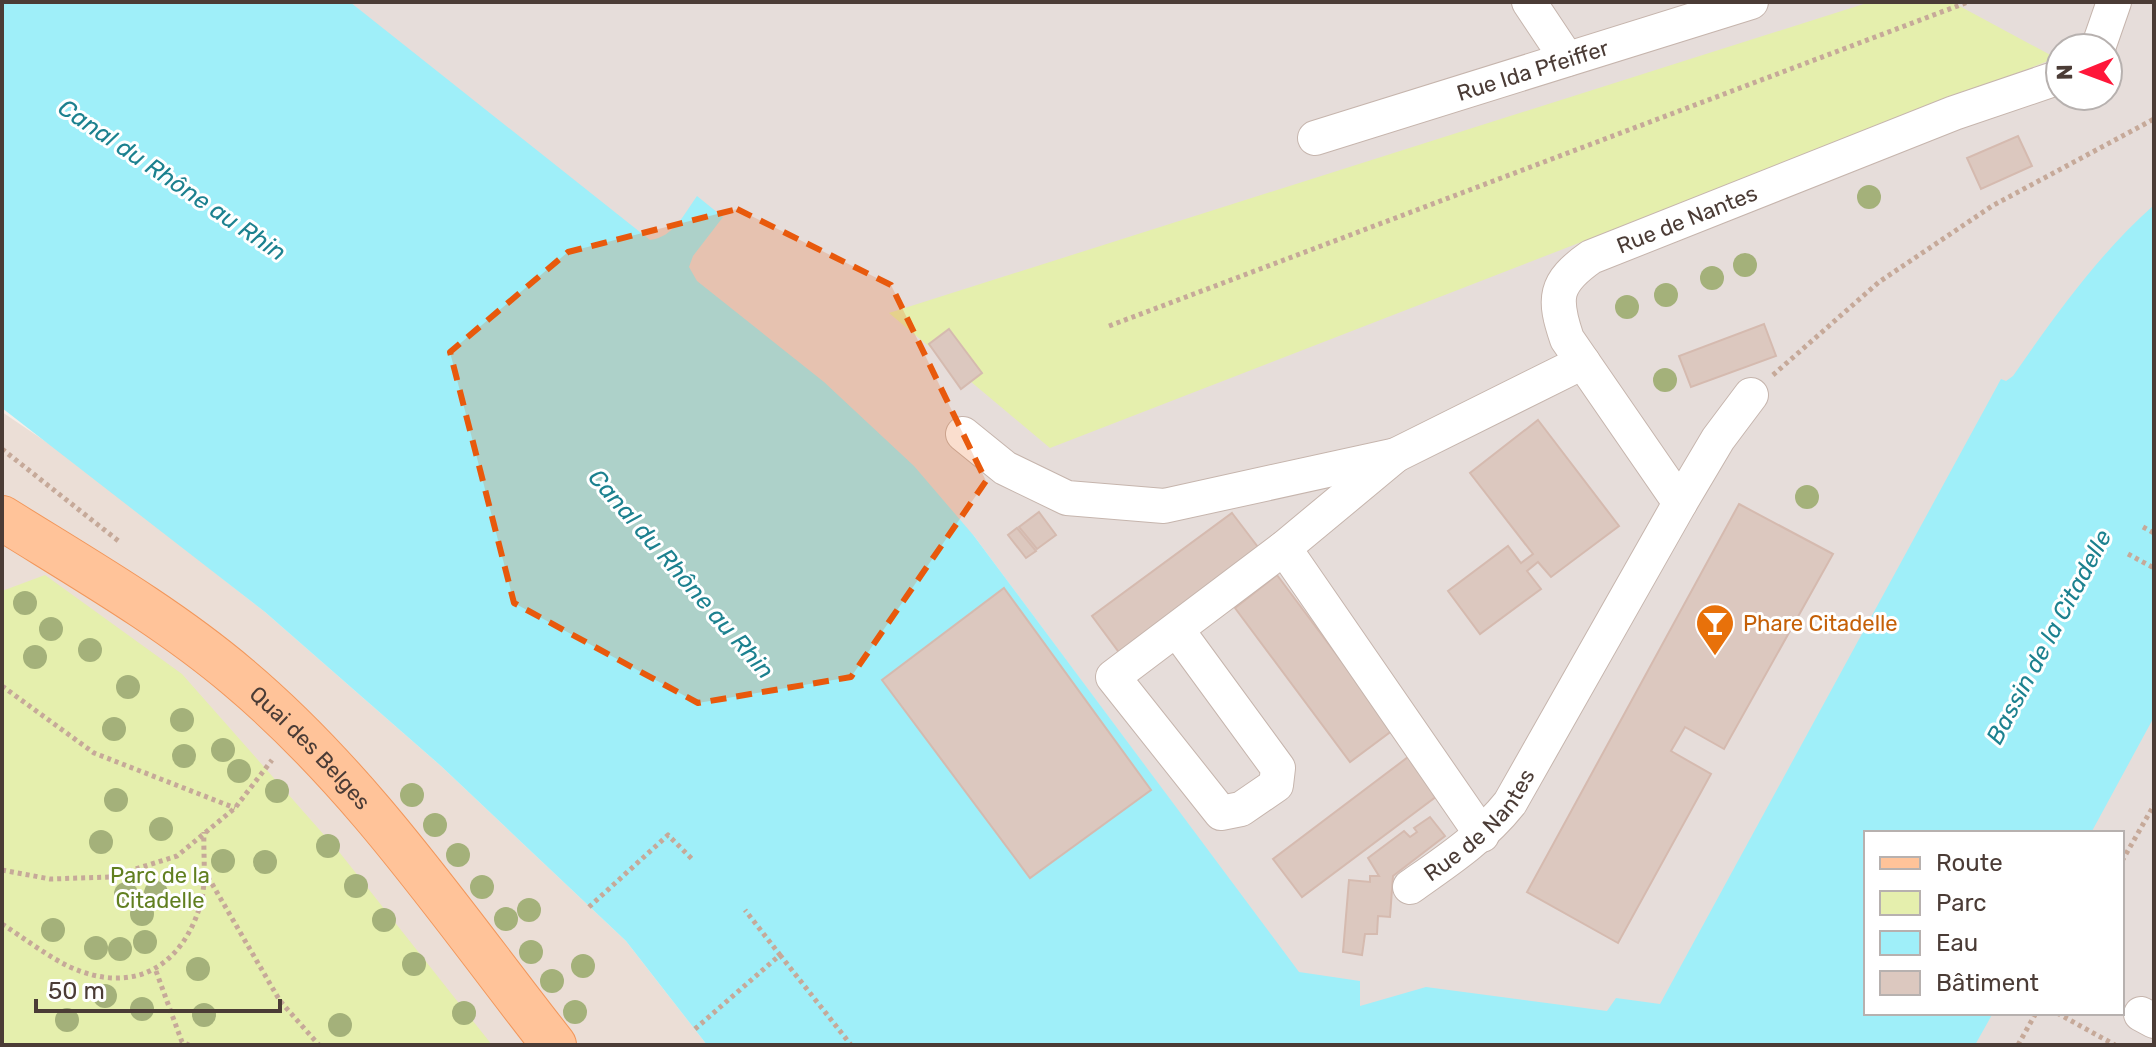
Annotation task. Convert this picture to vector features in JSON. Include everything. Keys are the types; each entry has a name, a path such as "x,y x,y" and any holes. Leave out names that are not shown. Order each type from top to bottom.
{"main road":[{"name":"Quai des Belges","path":"2,518 184,636 239,678 294,731 405,850 554,1045"}],"street":[{"path":"1529,2 1567,59"},
{"name":"Rue Ida Pfeiffer","path":"1315,138 1751,2"},
{"path":"2104,32 2114,2"},
{"name":"Rue de Nantes","path":"1680,503 1567,339 1557,309 1561,286 1570,272 1591,257 1954,113 2044,82"},
{"path":"1177,630 1278,768 1276,785 1241,809 1221,813 1113,677 1284,548 1396,455 1583,362"},
{"name":"Rue de Nantes","path":"1410,887 1482,835 1510,803 1680,503 1718,439 1751,395"},
{"path":"963,434 1005,468 1067,498 1164,506 1396,455"},
{"path":"1284,548 1482,835"}],"path":[{"path":"1109,326 1968,2"},
{"path":"1751,395 1879,282 1992,206 2154,119"},
{"path":"2143,527 2154,533"},
{"path":"2128,554 2154,568"},
{"path":"2,686 94,753 235,808"},
{"path":"2,870 50,879 110,877 177,856 235,808 294,731"},
{"path":"2124,858 2154,805"},
{"path":"2,924 71,967 112,978 156,971 182,947 201,904 204,831"},
{"path":"589,907 668,835 693,860"},
{"path":"202,867 280,1001 319,1045"},
{"path":"745,910 851,1045"},
{"path":"695,1029 780,955"},
{"path":"156,971 183,1044"},
{"path":"2018,1045 2035,1015"},
{"path":"2061,1015 2115,1045"}],"highlighted area":[{"path":"737,209 891,285 986,481 851,677 698,703 514,603 450,352 568,252"}],"shaded area":[{"path":"350,2 2154,2 2154,1045 1309,1045 1298,972 974,536"},
{"path":"2,412 67,456 265,612 441,766 626,941 707,1045 2,1045"}],"green space":[{"path":"1870,2 1952,2 2044,52 2044,63 1050,448 889,313"},
{"name":"Parc de la Citadelle","path":"45,575 182,674 340,853 492,1045 2,1045 2,591"}],"water":[{"path":"2,2 350,2 650,240 672,230 697,196 723,217 693,256 689,267 697,281 824,382 914,466 974,536 1299,972 1360,981 1360,1006 1426,987 1607,1011 1616,998 1660,1004 2001,379 2006,381 2013,376 2096,265 2154,205 2154,717 2092,831 1864,831 1864,1015 1992,1015 1975,1045 707,1045 626,941 441,766 265,612 2,408"}],"building":[{"path":"2018,136 2032,166 1981,189 1967,158"},
{"path":"1764,324 1776,356 1691,387 1679,356"},
{"path":"949,329 982,373 961,389 929,344"},
{"path":"1538,420 1619,526 1551,577 1538,562 1527,571 1541,589 1480,634 1448,591 1508,546 1521,563 1533,554 1470,473"},
{"name":"Phare Citadelle","path":"1739,504 1833,554 1724,749 1685,727 1671,751 1711,774 1618,943 1527,892"},
{"path":"1039,512 1056,535 1037,549 1019,527"},
{"path":"1232,513 1261,551 1121,655 1092,616"},
{"path":"1017,528 1036,551 1026,558 1008,535"},
{"path":"1277,575 1393,730 1350,762 1235,608"},
{"path":"1004,588 1151,790 1030,878 882,680"},
{"path":"1412,754 1441,793 1302,897 1273,859"},
{"path":"1430,817 1445,836 1393,876 1390,917 1378,916 1377,934 1365,934 1362,955 1343,952 1349,880 1370,882 1370,876 1379,876 1368,858 1404,831 1410,837 1417,832 1414,828"}],"place":[{"name":"Phare Citadelle","path":"1715,657"}],"water label":[{"name":"Canal du Rhône au Rhin","path":"172,180"},
{"name":"Canal du Rhône au Rhin","path":"681,574"},
{"name":"Bassin de la Citadelle","path":"2049,637"}]}
